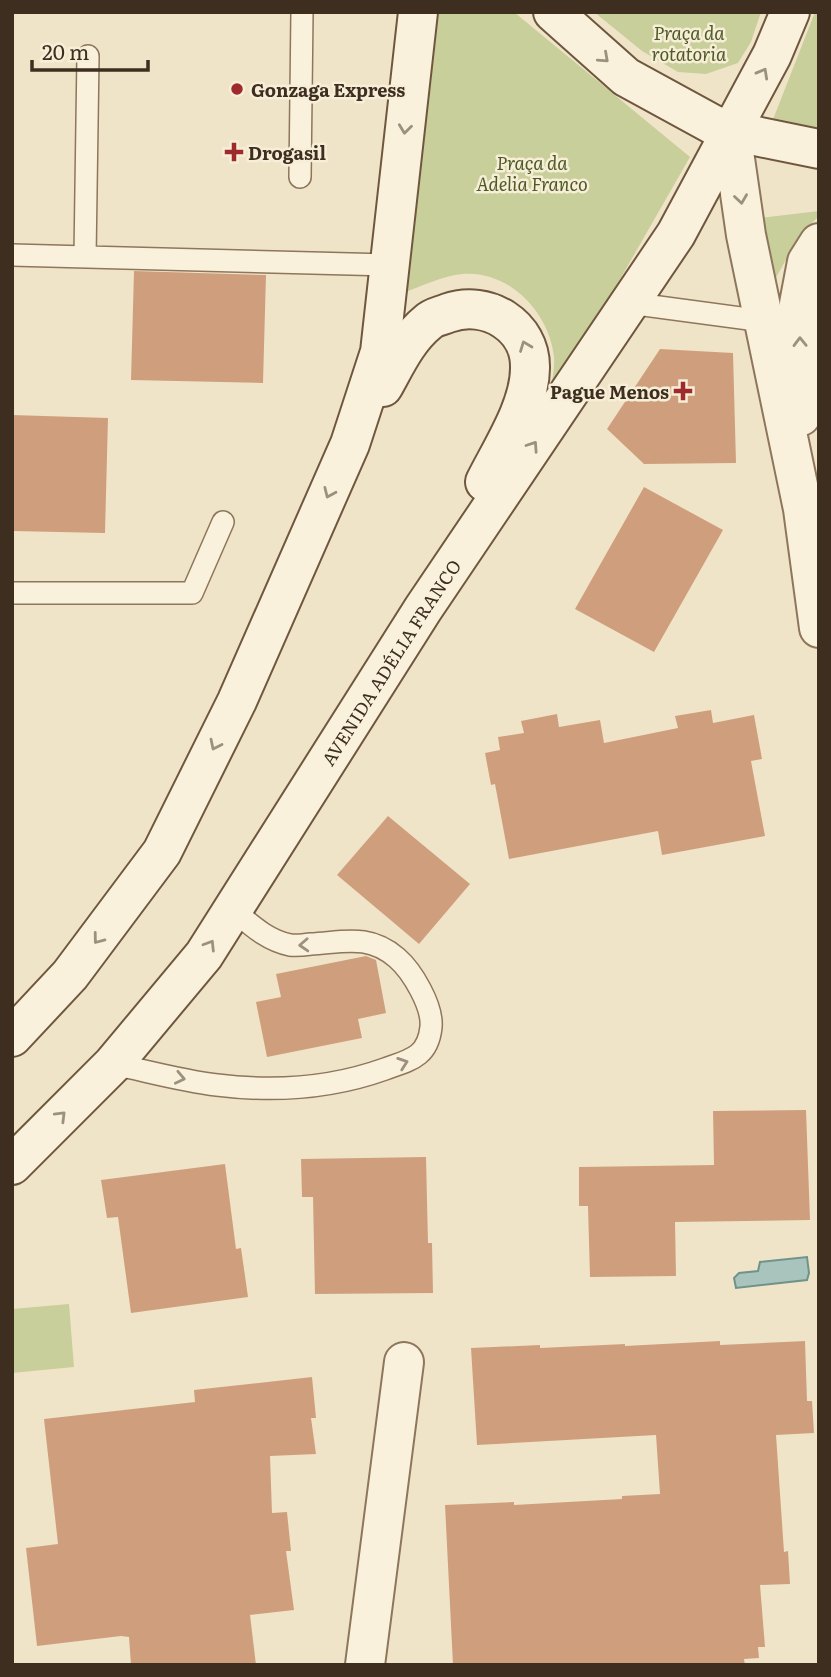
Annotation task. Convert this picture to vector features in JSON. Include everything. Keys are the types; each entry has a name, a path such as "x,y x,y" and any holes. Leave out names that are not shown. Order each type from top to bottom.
{"main road":[{"path":"350,444 380,352 418,12"},
{"path":"553,12 626,77 712,124 731,131 819,149"},
{"name":"AVENIDA ADÉLIA FRANCO","path":"12,1165 113,1064 204,955 423,609 676,234 772,55 790,12"},
{"path":"731,131 746,235 803,509 819,628"},
{"path":"803,509 799,304 807,262 819,243"},
{"path":"12,1037 71,975 162,852 227,701 350,444 408,343 430,320 457,310 489,312 512,323 526,342 530,366 528,394 423,609"},
{"path":"365,1665 404,1362"}],"lane":[{"path":"300,177 302,12"},
{"path":"85,257 88,56"},
{"path":"12,255 389,265"},
{"path":"629,303 764,321"},
{"path":"12,593 192,593 223,522"},
{"path":"113,1064 217,1085 286,1088 355,1079 416,1058 430,1039 432,1017 424,995 400,960 383,947 367,941 293,946 263,935 232,909"}],"green space":[{"name":"Praça da Adelia Franco","path":"434,12 514,12 690,157 548,405 554,363 551,340 544,324 524,297 495,279 462,274 406,292"},
{"name":"Praça da rotatoria","path":"594,12 761,12 751,42 738,63 706,74 678,72 642,51"},
{"path":"815,12 819,12 819,129 772,122"},
{"path":"819,211 819,216 799,236 772,285 759,218"},
{"path":"69,1304 74,1367 12,1373 12,1309"}],"water":[{"path":"807,1257 807,1280 736,1288 734,1278 739,1273 758,1271 760,1262"}],"building":[{"path":"134,271 266,275 263,383 131,380"},
{"name":"Pague Menos","path":"660,349 733,353 736,463 644,464 607,429"},
{"path":"12,415 108,418 105,533 12,531"},
{"path":"644,487 723,530 654,652 575,609"},
{"path":"711,710 713,723 754,715 762,759 751,761 765,836 662,855 658,831 509,859 495,784 491,785 485,753 500,750 498,737 524,733 521,721 557,714 559,727 600,720 604,743 678,728 675,716"},
{"path":"388,816 470,884 419,944 337,875"},
{"path":"366,956 376,960 386,1013 358,1019 362,1038 267,1057 256,1002 281,997 276,974"},
{"path":"806,1110 810,1220 675,1222 676,1276 590,1277 588,1206 579,1206 579,1167 714,1165 713,1111"},
{"path":"426,1157 428,1243 432,1243 433,1293 315,1294 313,1197 302,1197 301,1159"},
{"path":"225,1164 236,1249 241,1248 248,1297 131,1313 118,1217 107,1218 101,1180"},
{"path":"720,1341 720,1345 805,1341 807,1401 812,1401 814,1433 776,1435 784,1552 788,1551 790,1584 760,1585 765,1647 758,1647 759,1658 744,1659 745,1665 453,1665 445,1505 514,1502 514,1505 622,1499 622,1496 660,1494 656,1435 477,1445 471,1348 540,1345 540,1348 625,1346"},
{"path":"312,1377 316,1418 311,1418 316,1454 270,1456 272,1513 287,1512 291,1551 286,1551 294,1610 250,1615 256,1665 131,1665 129,1637 121,1636 37,1646 26,1548 58,1544 44,1419 195,1402 194,1390"}],"place":[{"name":"Gonzaga Express","path":"237,89"},
{"name":"Drogasil","path":"234,152"},
{"name":"Pague Menos","path":"683,391"}]}
